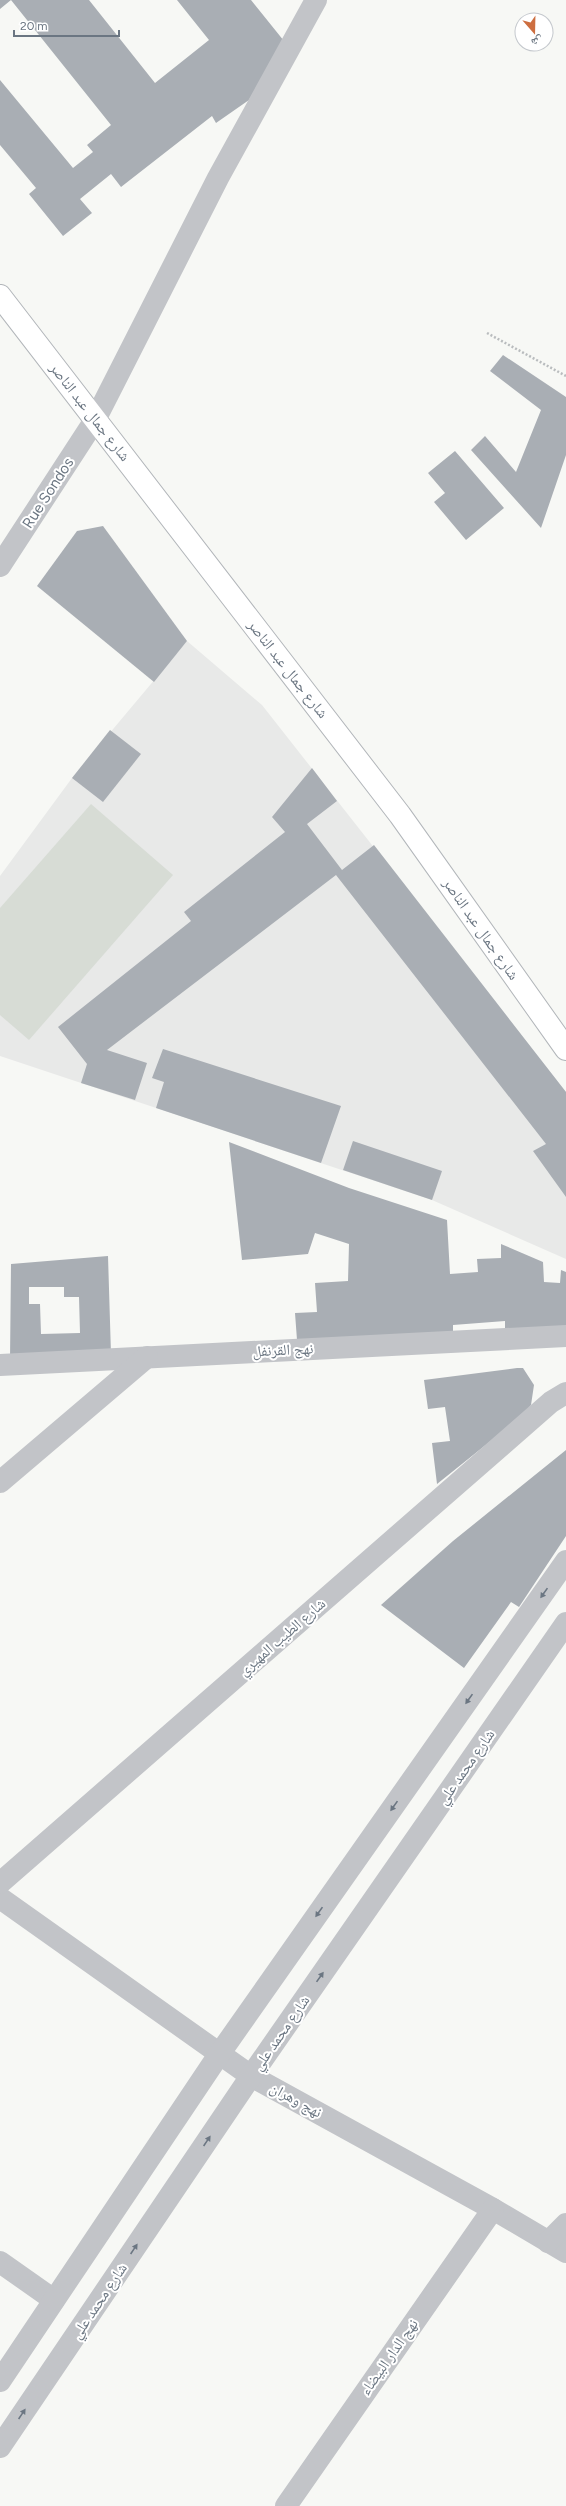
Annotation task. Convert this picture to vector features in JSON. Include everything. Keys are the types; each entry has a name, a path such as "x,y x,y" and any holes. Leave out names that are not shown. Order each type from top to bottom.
{"main road":[{"name":"شارع جمال عبد الناصر","path":"0,296 400,815 566,1049"}],"street":[{"name":"Rue Sondos","path":"0,566 95,420 218,178 316,0"},
{"name":"نهج القرنفل","path":"0,1365 566,1336"},
{"path":"0,1482 147,1357"},
{"name":"شارع الطيب المهيري","path":"0,1884 551,1402 566,1393"},
{"path":"0,2381 220,2053 566,1561"},
{"name":"شارع محمد علي","path":"0,2447 252,2076 566,1623"},
{"name":"نهج وهران","path":"0,1898 252,2076 492,2209 557,2247"},
{"name":"نهج الدار البيضاء","path":"286,2506 492,2209"},
{"path":"557,2247 566,2224"},
{"path":"0,2262 54,2300"}],"path":[{"path":"487,333 566,376"}],"shaded area":[{"path":"187,641 262,705 566,1092 566,1259 432,1200 0,1056 0,876 72,778"},
{"path":"91,804 173,875 29,1040 0,1015 0,908"}],"building":[{"path":"0,0 11,0 0,9"},
{"path":"11,0 89,0 155,83 209,40 177,0 251,0 284,41 249,100 216,123 212,116 121,187 111,174 80,199 92,213 63,236 29,194 36,188 0,145 0,80 73,168 93,152 87,145 111,125"},
{"path":"503,355 566,397 566,455 541,528 471,450 485,436 516,472 541,410 490,371"},
{"path":"455,451 504,508 466,540 434,502 445,493 428,473"},
{"path":"103,526 187,641 154,682 37,586 77,531"},
{"path":"110,730 141,754 103,802 72,778"},
{"path":"312,768 337,801 307,824 342,870 374,845 566,1092 566,1197 533,1151 546,1144 336,875 107,1050 147,1063 135,1100 81,1083 87,1064 58,1027 191,921 184,912 285,832 272,817"},
{"path":"163,1049 341,1106 321,1163 156,1108 164,1082 152,1078"},
{"path":"353,1141 442,1171 432,1200 343,1170"},
{"path":"229,1142 349,1188 447,1220 450,1274 478,1272 477,1259 501,1258 501,1244 543,1262 544,1282 560,1283 561,1270 566,1272 566,1329 505,1332 505,1321 453,1325 453,1337 297,1340 295,1313 317,1312 315,1283 348,1281 349,1244 315,1233 308,1254 242,1260"},
{"path":"108,1256 111,1354 10,1360 11,1264","holes":["29,1287 64,1287 64,1297 79,1297 80,1333 41,1334 40,1304 29,1304"]},
{"path":"523,1368 534,1385 531,1405 523,1415 437,1484 432,1443 450,1441 445,1407 428,1409 424,1380"},
{"path":"566,1450 566,1536 519,1607 511,1602 464,1668 381,1605 453,1541"}]}
